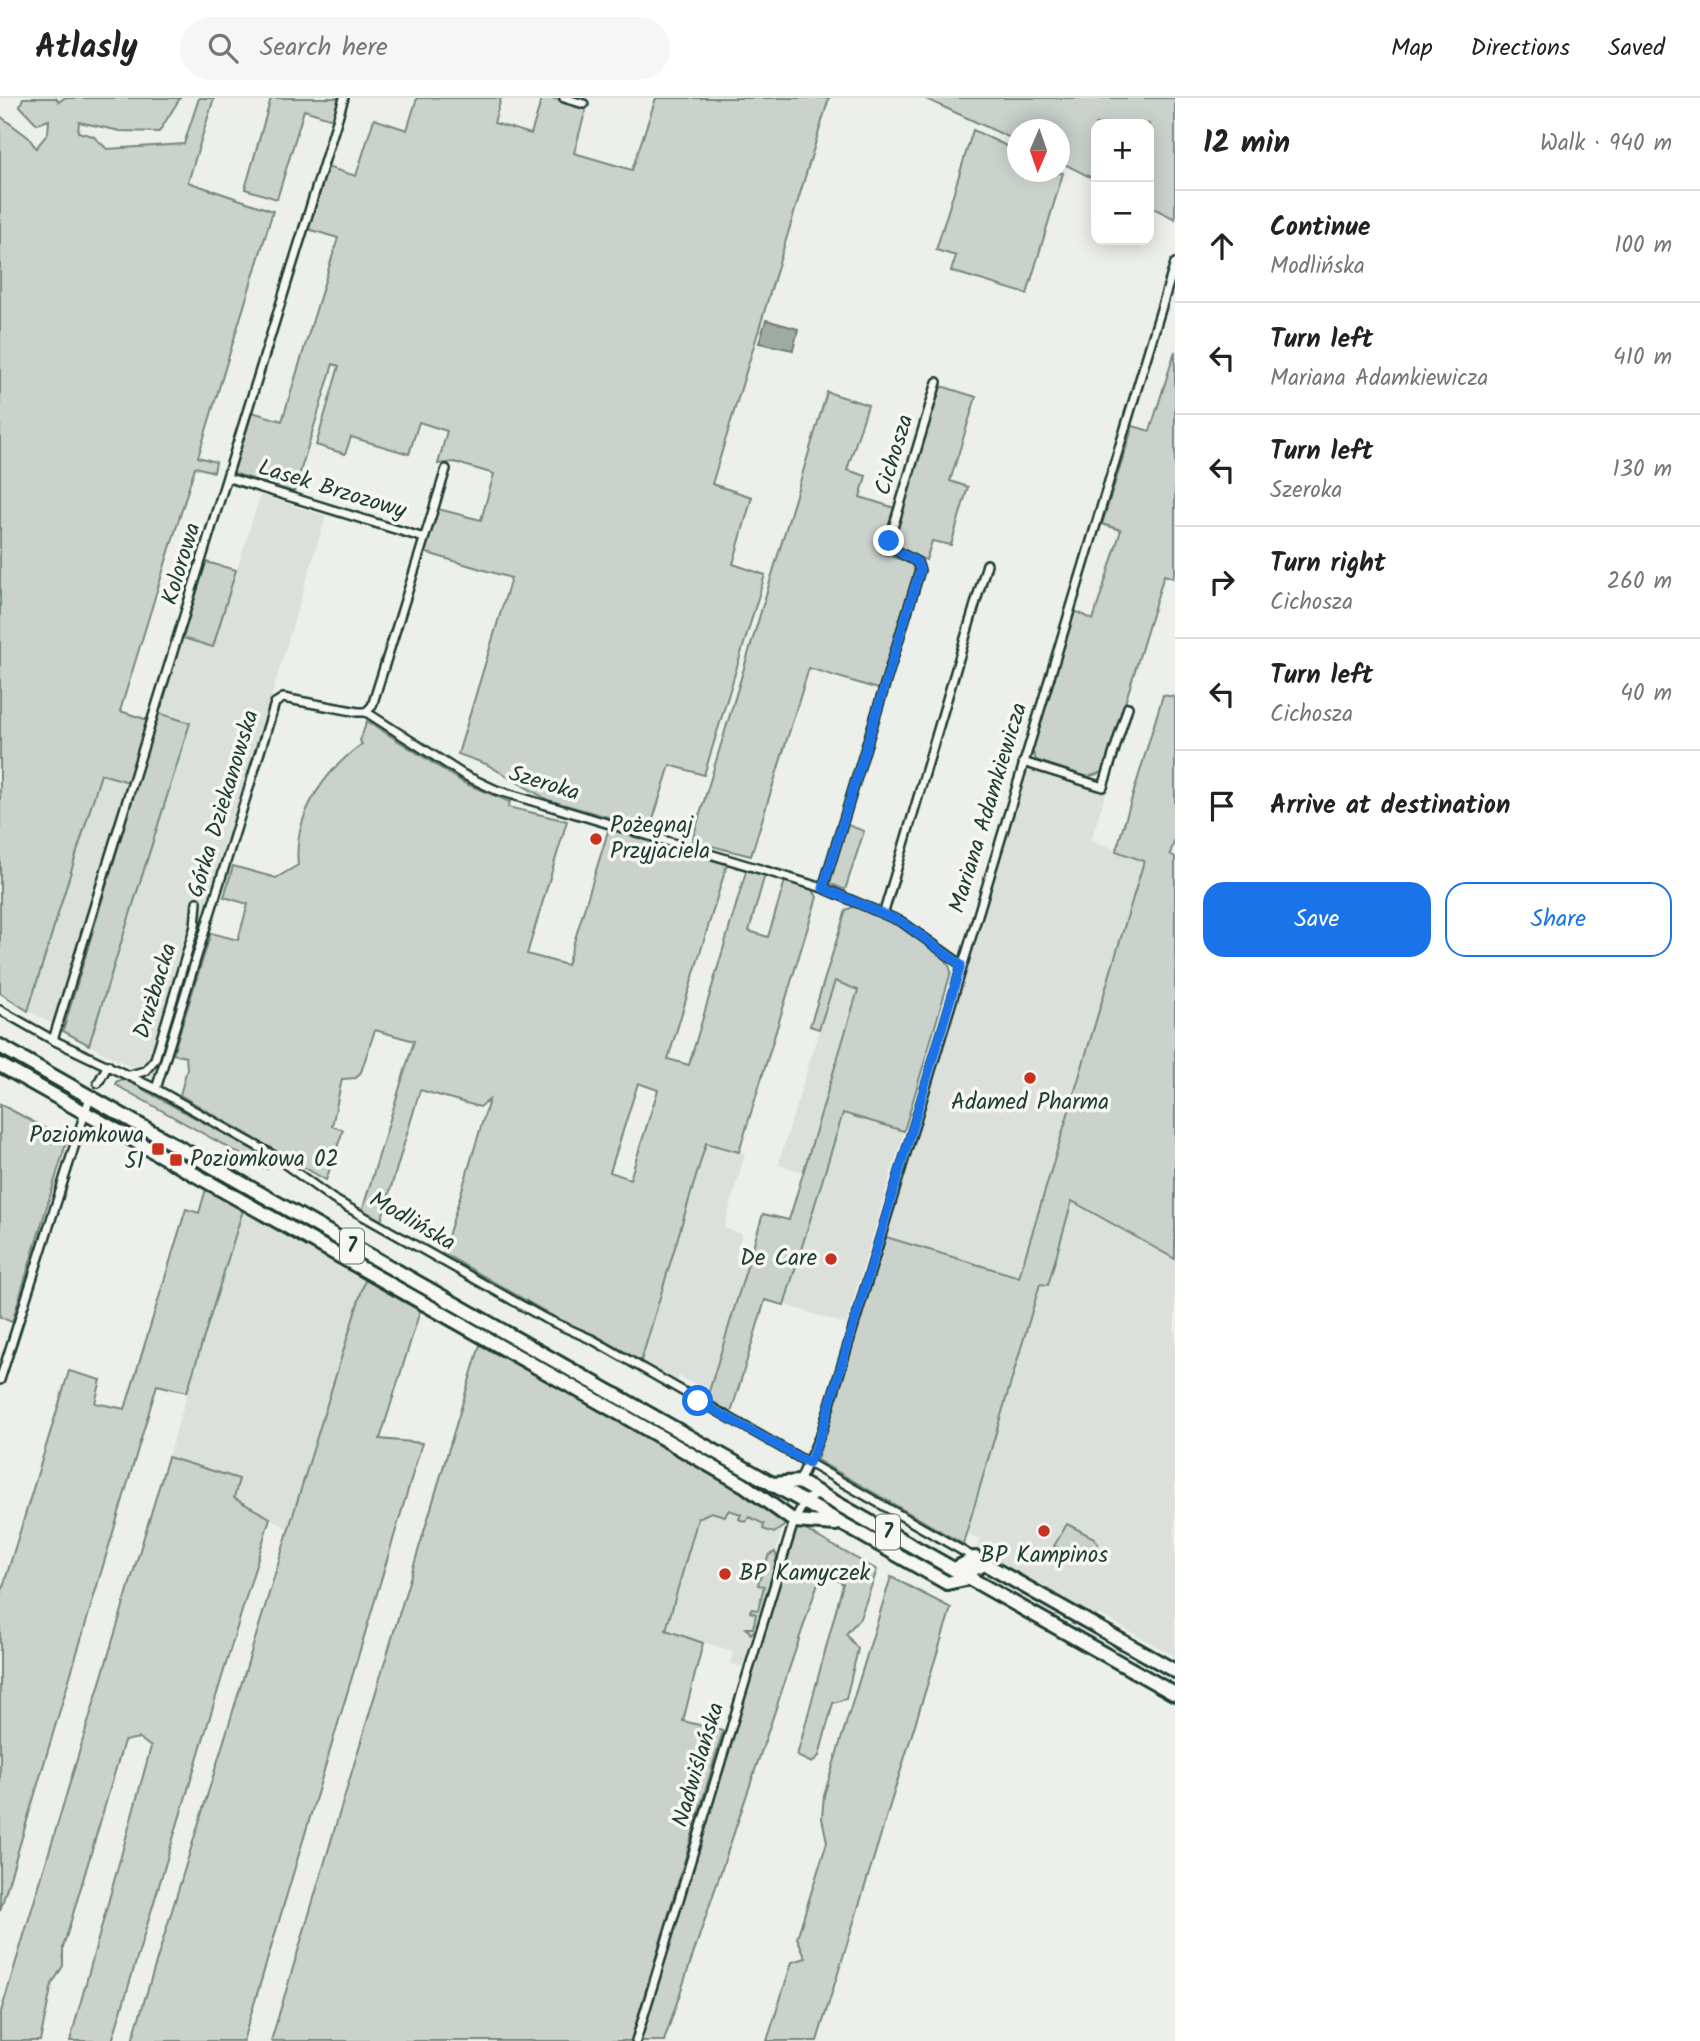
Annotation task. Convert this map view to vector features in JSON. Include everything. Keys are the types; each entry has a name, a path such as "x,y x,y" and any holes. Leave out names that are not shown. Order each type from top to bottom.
{"highway":[{"name":"7","path":"0,1046 947,1583 962,1574"},
{"path":"0,1065 624,1416 744,1485 794,1521 842,1524"},
{"name":"7","path":"799,1482 1175,1695"},
{"path":"772,1484 799,1482"},
{"path":"962,1574 980,1561 1175,1671"},
{"path":"1093,1625 1100,1652"}],"street":[{"name":"Kolorowa","path":"53,1040 229,478 344,98"},
{"path":"564,98 584,104"},
{"name":"Mariana Adamkiewicza","path":"799,1482 822,1431 1175,263"},
{"name":"Cichosza","path":"823,888 920,570 917,562 897,551 889,541 937,382"},
{"path":"366,712 376,695 446,469"},
{"name":"Lasek Brzozowy","path":"229,478 424,538"},
{"path":"884,912 987,564"},
{"name":"Górka Dziekanowska","path":"156,1089 275,703 283,698 366,712"},
{"path":"1023,762 1103,788 1128,707"},
{"name":"Szeroka","path":"366,712 464,775 496,790 823,888 884,912 919,932 961,965"},
{"name":"Drużbacka","path":"129,1075 145,1071 155,1059 195,926 197,902"},
{"name":"Modlińska","path":"0,1010 53,1040 156,1089 271,1154 333,1199 544,1318 593,1340 980,1561"},
{"path":"98,1083 107,1065"},
{"path":"0,1380 90,1097"},
{"path":"804,1502 820,1494"},
{"name":"Nadwiślańska","path":"636,2041 794,1521 804,1502"}],"shaded area":[{"path":"23,98 56,98 59,102 64,98 180,98 159,132 120,131 79,122 78,132 93,136 107,149 184,144 199,98 214,98 188,182 273,211 198,457 216,462 214,472 195,467 120,711 148,720 129,782 101,774 28,1011 0,993 0,116 28,137 36,148 48,133 49,120 37,124 20,106"},
{"path":"271,98 340,98 333,119 304,110 277,199 245,189"},
{"path":"417,98 501,98 494,123 531,134 542,98 552,98 586,109 574,153 632,170 656,98 829,98 712,484 752,497 733,564 765,575 704,775 670,765 650,829 548,800 486,764 458,754 511,578 424,552 438,509 481,520 494,474 454,462 438,464 447,431 419,422 409,454 351,437 345,454 316,445 339,366 333,364 294,492 233,473 252,412 282,421 338,238 308,229 327,167 356,176 374,119 407,130"},
{"path":"924,98 1175,98 1175,219 1154,208 1154,119 1091,119 1091,178 1070,167 1070,119 1007,119 1007,136"},
{"path":"973,130 1007,146 1007,182 1060,182 1027,294 951,271 956,256 936,250"},
{"path":"766,320 798,329 793,350 759,343"},
{"path":"1175,351 1175,571 1173,578 1164,575 1104,772 1087,777 1036,760 1032,750 1075,611 1093,620 1121,530 1102,524 1133,426 1150,431"},
{"path":"941,386 976,397 950,481 968,487 951,545 932,541 926,560 897,550 892,542"},
{"path":"827,392 868,405 847,470 866,476 860,497 895,508 881,553 911,563 915,571 878,689 809,668 751,856 692,841"},
{"path":"260,495 326,516 155,1080 89,1045 190,724 160,715 183,638 213,647"},
{"path":"206,562 236,570 213,647 183,638"},
{"path":"1163,695 1175,697 1175,838 1170,854 1175,857 1175,1259 1072,1201 1048,1285 1040,1284 963,1544 817,1460 886,1237 1019,1277 1144,861 1116,851"},
{"path":"158,713 190,723 89,1045 63,1031"},
{"path":"367,721 464,783 510,802 508,807 567,821 527,954 567,965 609,828 685,852 728,861 668,1059 689,1065 747,868 765,874 749,931 768,937 785,881 813,890 817,897 739,1152 706,1143 641,1361 595,1335 567,1324 443,1253 489,1100 480,1107 420,1090 381,1221 362,1211 414,1041 375,1030 361,1072 356,1078 342,1079 332,1126 343,1130 326,1180 180,1095 187,1069 186,1057 173,1054 211,933 238,940 248,904 224,897 233,866 276,878 298,865 301,829 314,796 335,768 362,744 360,741","holes":["638,1083 658,1090 630,1179 610,1172"]},
{"name":"Adamed Pharma","path":"1033,770 1106,793 1091,840 1144,860 1019,1278 886,1237 1025,773"},
{"path":"101,773 129,782 53,1024 28,1011"},
{"path":"845,824 864,831 845,890 827,882"},
{"path":"855,906 925,941 947,961 951,972 904,1131 843,1113 784,1305 765,1300 731,1413 707,1398 763,1214 789,1220 858,990 835,981 819,1029 810,1026 846,910"},
{"path":"834,981 858,990 803,1172 778,1165"},
{"path":"127,1077 144,1090 272,1160 267,1169 116,1085 116,1082"},
{"path":"0,1104 67,1140 12,1322 0,1317"},
{"name":"De Care","path":"843,1113 904,1131 846,1324 784,1305"},
{"path":"706,1143 745,1154 724,1228 742,1234 735,1258 748,1262 709,1392 679,1376 677,1381 641,1361"},
{"path":"206,1189 243,1210 187,1392 157,1385 0,1911 0,1597 69,1371 101,1380 95,1403 125,1409 186,1209 199,1213"},
{"path":"1073,1201 1175,1259 1175,1657 1099,1614 1097,1623 1085,1617 1085,1611 987,1556 982,1559 974,1554 980,1539 966,1533 1040,1284 1048,1285"},
{"path":"243,1210 365,1280 288,1529 270,1518 144,1536"},
{"path":"365,1280 420,1311 380,1439 422,1443 243,2041 132,2041"},
{"path":"480,1345 748,1491 787,1524 774,1533 763,1529 764,1524 749,1517 746,1522 739,1519 741,1514 729,1510 725,1516 711,1512 698,1518 666,1630 703,1643 683,1721 723,1731 631,2041 271,2041"},
{"path":"168,1457 239,1479 234,1498 270,1518 112,2041 70,2041 151,1747 139,1738 124,1741 63,1948 63,1966 52,1984 40,2041 0,2041 0,2015"},
{"path":"729,1510 741,1515 746,1522 749,1517 765,1524 763,1528 774,1533 782,1530 743,1667 731,1664 733,1651 665,1631 698,1518 711,1512"},
{"path":"1067,1524 1094,1538 1098,1544 1092,1560 1082,1559 1054,1546"},
{"path":"798,1526 877,1570 860,1618 846,1634 858,1649 846,1699 833,1703 819,1756 812,1763 797,1756 843,1584 822,1571 664,2041 634,2041"},
{"path":"775,1552 777,1557 757,1628 751,1634 746,1628 753,1628 756,1614 750,1612 751,1609 758,1610 764,1586 758,1585 759,1581 769,1555"},
{"path":"891,1577 951,1608 817,2041 767,2041 792,1962 806,1958 797,1938 827,1842 822,1818 824,1795"}],"place":[{"name":"Pożegnaj Przyjaciela","path":"596,839"},
{"name":"Adamed Pharma","path":"1030,1078"},
{"name":"Poziomkowa 51","path":"158,1149"},
{"name":"Poziomkowa 02","path":"176,1160"},
{"name":"De Care","path":"831,1259"},
{"name":"BP Kampinos","path":"1044,1531"},
{"name":"BP Kamyczek","path":"725,1574"}],"route":[{"path":"698,1401 809,1463 822,1431 961,965 902,922 852,898 823,888 920,570 917,562 897,551 889,541"}]}
